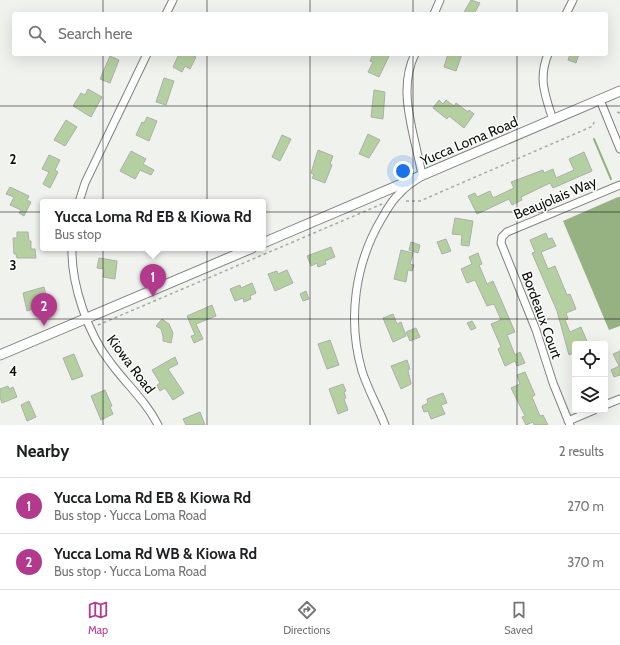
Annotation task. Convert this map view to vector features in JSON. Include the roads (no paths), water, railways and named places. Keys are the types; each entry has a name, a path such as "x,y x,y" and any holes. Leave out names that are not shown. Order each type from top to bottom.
{"main road":[{"name":"Yucca Loma Road","path":"266,242 620,92"},
{"path":"0,355 245,251"}],"street":[{"path":"167,12 173,0"},
{"path":"435,12 440,0"},
{"path":"567,12 573,0"},
{"path":"80,199 88,177 146,56"},
{"path":"385,425 363,372 356,341 355,306 358,280 365,252 375,229 391,203 400,192 422,176 407,102 409,75 414,56"},
{"path":"547,56 542,77 553,120"},
{"path":"600,100 620,149"},
{"name":"Beaujolais Way","path":"502,237 507,232 620,185"},
{"name":"Bordeaux Court","path":"502,237 501,243 536,330 553,383 569,423"},
{"name":"Kiowa Road","path":"72,251 73,269 86,318 103,353 152,413 158,425"},
{"path":"608,405 620,399"},
{"path":"569,423 588,413"}],"waterway":[{"path":"594,139 611,179"}],"place":[{"name":"Yucca Loma Rd EB & Kiowa Rd","path":"153,297"},
{"name":"Yucca Loma Rd WB & Kiowa Rd","path":"44,326"}]}
